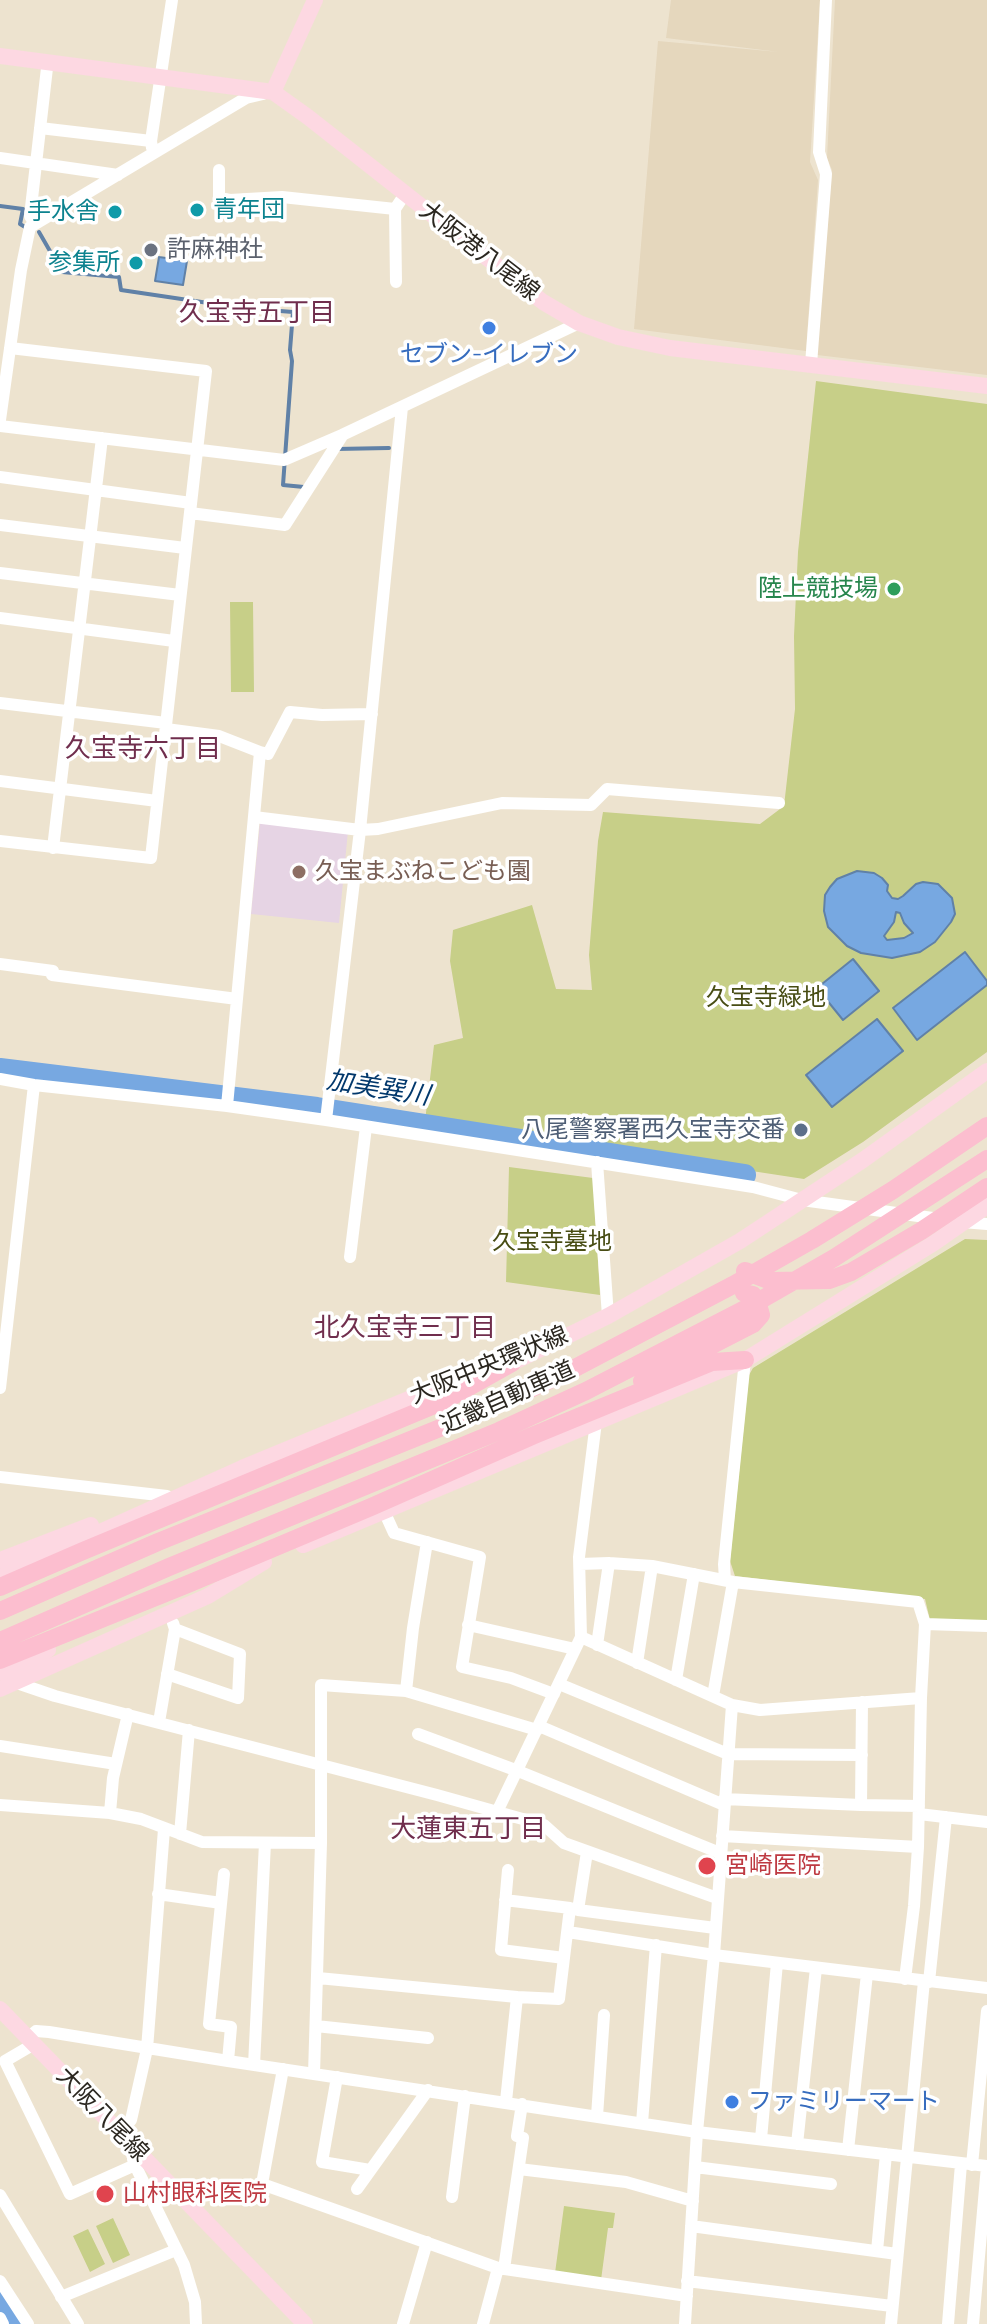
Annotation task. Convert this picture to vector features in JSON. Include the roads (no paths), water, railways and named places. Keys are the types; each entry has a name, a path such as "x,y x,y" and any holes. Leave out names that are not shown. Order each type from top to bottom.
{"highway":[{"name":"近畿自動車道","path":"0,1611 158,1542 487,1409 575,1368 812,1240 987,1126"},
{"name":"近畿自動車道","path":"0,1641 154,1573 485,1437 586,1391 732,1316 834,1258 987,1159"},
{"path":"739,1269 771,1281 829,1280 851,1272 921,1231 987,1187"},
{"path":"532,1436 753,1324 761,1315 757,1301 753,1295 744,1293"},
{"path":"0,1660 712,1362 745,1360"},
{"path":"2,1575 83,1551 444,1401 512,1363"}],"main road":[{"path":"273,92 315,0"},
{"name":"大阪港八尾線","path":"0,56 273,92 543,302 579,323 618,337 670,348 987,386"},
{"name":"大阪中央環状線","path":"2,1575 242,1468 438,1387 512,1363 608,1316 740,1241 863,1160 987,1071"},
{"path":"5,1681 26,1659 745,1360 934,1243 987,1206"},
{"path":"2,1575 167,1496 242,1468"},
{"path":"5,1681 172,1621 264,1562"},
{"name":"大阪八尾線","path":"0,2009 305,2324"}],"street":[{"path":"153,155 151,141 172,0"},
{"path":"811,364 826,174 819,152 826,0"},
{"path":"35,224 30,216 47,68"},
{"path":"273,92 246,98 30,227 0,423 284,460 579,323"},
{"path":"40,128 151,141"},
{"path":"0,158 118,175"},
{"path":"219,170 219,198 282,197 395,209"},
{"path":"396,282 395,209 405,194"},
{"path":"0,841 151,858 206,371 10,348"},
{"path":"326,1113 360,830 402,407"},
{"path":"0,477 96,490 285,525 342,435"},
{"path":"53,848 102,438"},
{"path":"0,525 185,548"},
{"path":"0,573 180,595"},
{"path":"0,618 174,641"},
{"path":"0,703 219,736 268,754 290,712 372,714"},
{"path":"227,1100 260,752"},
{"path":"0,781 157,801"},
{"path":"254,817 360,830 394,826 502,803 591,805 607,789 779,803"},
{"path":"0,964 53,971 52,975 237,999"},
{"path":"0,1079 34,1085 227,1100 326,1113 366,1127 753,1187 802,1200 987,1224"},
{"path":"0,1388 34,1085"},
{"path":"350,1257 366,1127"},
{"path":"597,1162 608,1316"},
{"path":"713,1696 729,1581 724,1564 745,1360"},
{"path":"497,1812 578,1643 579,1557 596,1422"},
{"path":"0,1477 167,1496"},
{"path":"384,1511 394,1533 480,1557 462,1667 557,1689 728,1754 862,1755"},
{"path":"406,1691 427,1542"},
{"path":"597,1645 609,1563"},
{"path":"580,1564 652,1566 729,1581 918,1602 925,1624 918,1847 905,1979"},
{"path":"637,1663 652,1566"},
{"path":"676,1680 694,1574"},
{"path":"159,1722 172,1621 240,1654 238,1698 167,1674"},
{"path":"925,1624 987,1626"},
{"path":"468,1625 597,1645 732,1705 760,1710 921,1698"},
{"path":"5,1681 544,1825 564,1843 717,1898"},
{"path":"314,2074 321,1843 321,1685 406,1691 538,1728 724,1802 861,1805 919,1810 987,1822"},
{"path":"861,1805 862,1702"},
{"path":"685,2324 697,2132 714,1955 732,1705"},
{"path":"110,1813 116,1764 128,1714"},
{"path":"180,1834 189,1730"},
{"path":"418,1734 720,1853"},
{"path":"0,1746 116,1764"},
{"path":"0,1805 110,1813 141,1819 202,1842 321,1843"},
{"path":"891,2324 946,1817"},
{"path":"164,1829 147,2049 125,2138 184,2265 195,2302 196,2324"},
{"path":"722,1836 918,1847"},
{"path":"254,2065 265,1843"},
{"path":"318,1978 559,1999 568,1932 587,1852"},
{"path":"508,1870 501,1950 564,1958"},
{"path":"224,1874 209,2024 231,2027 228,2061"},
{"path":"158,1894 221,1903"},
{"path":"505,1900 715,1928"},
{"path":"568,1932 714,1955 987,1988"},
{"path":"642,2123 656,1945"},
{"path":"761,2139 777,1963"},
{"path":"797,2144 816,1968"},
{"path":"848,2150 867,1974"},
{"path":"506,2101 517,1997"},
{"path":"948,2324 987,2011"},
{"path":"597,2116 604,2015"},
{"path":"316,2026 428,2038"},
{"path":"135,2165 70,2194 5,2061 31,2041 36,2031 697,2132 987,2166 973,2324"},
{"path":"283,2069 262,2184 501,2268 687,2296"},
{"path":"337,2077 322,2162 370,2170"},
{"path":"357,2189 428,2090"},
{"path":"452,2197 465,2096"},
{"path":"483,2324 501,2268 519,2169 523,2138 517,2136 522,2104"},
{"path":"877,2251 886,2154"},
{"path":"695,2167 831,2184"},
{"path":"519,2169 626,2182 693,2201"},
{"path":"0,2195 78,2324"},
{"path":"691,2226 897,2254"},
{"path":"403,2324 427,2242"},
{"path":"61,2297 176,2250"},
{"path":"0,2281 28,2324"},
{"path":"687,2281 892,2306"},
{"path":"0,2318 3,2324"}],"water":[{"path":"159,257 187,261 183,285 155,281"},
{"path":"857,871 874,873 888,885 887,891 892,898 898,899 916,884 938,884 952,898 955,914 935,942 920,952 892,958 861,953 847,946 828,927 824,911 825,895 837,879","holes":["896,912 900,913 913,933 904,938 887,940 884,936 894,922"]},
{"path":"965,952 987,985 917,1040 893,1008"},
{"path":"853,959 879,991 843,1020 817,988"},
{"path":"877,1019 903,1051 832,1107 806,1075"}],"waterway":[{"path":"0,206 23,209 20,224 25,227"},
{"path":"39,232 62,272 119,277 121,290 242,308 293,312 283,485 304,487"},
{"path":"336,449 389,448"},
{"name":"加美巽川","path":"0,1069 317,1108 745,1175"},
{"path":"0,2301 15,2324"}],"place":[{"name":"青年団","path":"197,210"},
{"name":"手水舎","path":"115,212"},
{"name":"許麻神社","path":"151,250"},
{"name":"参集所","path":"136,263"},
{"name":"セブン-イレブン","path":"489,328"},
{"name":"陸上競技場","path":"894,589"},
{"name":"久宝まぶねこども園","path":"299,872"},
{"name":"八尾警察署西久宝寺交番","path":"801,1130"},
{"name":"宮崎医院","path":"707,1866"},
{"name":"ファミリーマート","path":"732,2102"},
{"name":"山村眼科医院","path":"105,2194"}],"district":[{"name":"久宝寺五丁目","path":"257,314"},
{"name":"久宝寺六丁目","path":"143,750"},
{"name":"北久宝寺三丁目","path":"405,1329"},
{"name":"大蓮東五丁目","path":"468,1830"}],"park label":[{"name":"久宝寺緑地","path":"766,998"},
{"name":"久宝寺墓地","path":"552,1242"}]}
